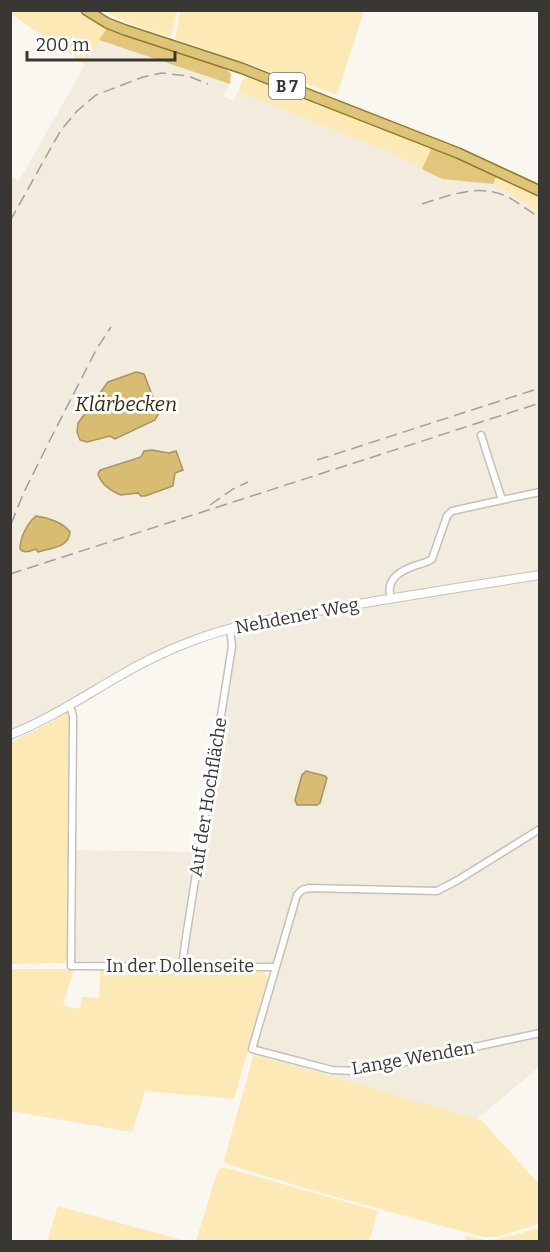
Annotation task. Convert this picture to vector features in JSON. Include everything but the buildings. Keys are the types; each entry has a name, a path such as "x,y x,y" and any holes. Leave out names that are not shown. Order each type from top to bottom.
{"main road":[{"name":"B 7","path":"86,10 107,23 125,30 241,68 436,144 539,191"}],"street":[{"path":"480,435 502,500"},
{"path":"391,598 389,586 392,580 410,567 432,559 447,516 453,511 540,492"},
{"name":"Nehdener Weg","path":"10,735 46,719 152,658 230,628 391,598 540,575"},
{"name":"Auf der Hochfläche","path":"182,966 232,646 230,628"},
{"name":"In der Dollenseite","path":"69,706 73,716 71,966 276,967 252,1049"},
{"path":"276,967 297,895 302,890 309,888 436,891 458,880 540,829"},
{"name":"Lange Wenden","path":"252,1049 332,1070 357,1071 540,1033"}],"shaded area":[{"path":"177,10 171,37 133,25 103,11"},
{"path":"180,10 364,11 337,95 175,39"},
{"path":"10,11 76,11 107,28 85,64 11,14"},
{"path":"107,28 225,68 231,74 230,84 99,40"},
{"path":"99,40 230,84 223,96 233,101 238,92 394,154 442,179 493,184 525,202 539,213 539,1067 477,1119 251,1055 279,966 71,961 72,850 201,852 234,641 225,628 169,646 66,705 11,733 10,176 19,181"},
{"path":"249,75 433,145 422,169 394,154 238,92 242,81"},
{"path":"433,145 497,175 493,184 442,179 422,169"},
{"path":"497,175 539,195 539,213 525,202 493,184"},
{"path":"68,712 70,718 69,959 65,963 11,964 11,742"},
{"path":"100,968 264,972 268,978 266,988 234,1099 145,1091 132,1132 11,1111 10,969 74,969 63,1005 80,1009 82,997 99,998"},
{"path":"254,1054 481,1120 539,1184 539,1224 497,1237 483,1237 325,1194 226,1164 224,1160"},
{"path":"223,1167 378,1211 369,1241 196,1241 218,1170"},
{"path":"58,1206 186,1241 47,1241"},
{"path":"539,1228 539,1241 491,1241"},
{"path":"466,1236 491,1241 464,1241"}],"water":[{"name":"Klärbecken","path":"136,372 144,374 159,413 155,420 115,439 110,436 87,442 80,440 77,432 78,423 108,382"},
{"path":"144,451 169,453 176,451 183,470 175,473 173,486 145,496 138,493 121,495 107,487 99,478 100,470 141,457"},
{"path":"36,516 64,526 70,532 69,537 63,544 38,552 36,549 22,551 20,545 23,536"},
{"path":"306,771 327,778 320,803 317,805 297,805 295,800 302,775"}],"railway":[{"path":"10,221 61,130 77,111 96,95 143,77 162,73 188,76 208,84"},
{"path":"422,204 465,192 486,191 508,197 540,218"},
{"path":"11,524 51,438 96,350 111,327"},
{"path":"317,460 540,388"},
{"path":"10,574 540,403"},
{"path":"210,505 248,482"}]}
